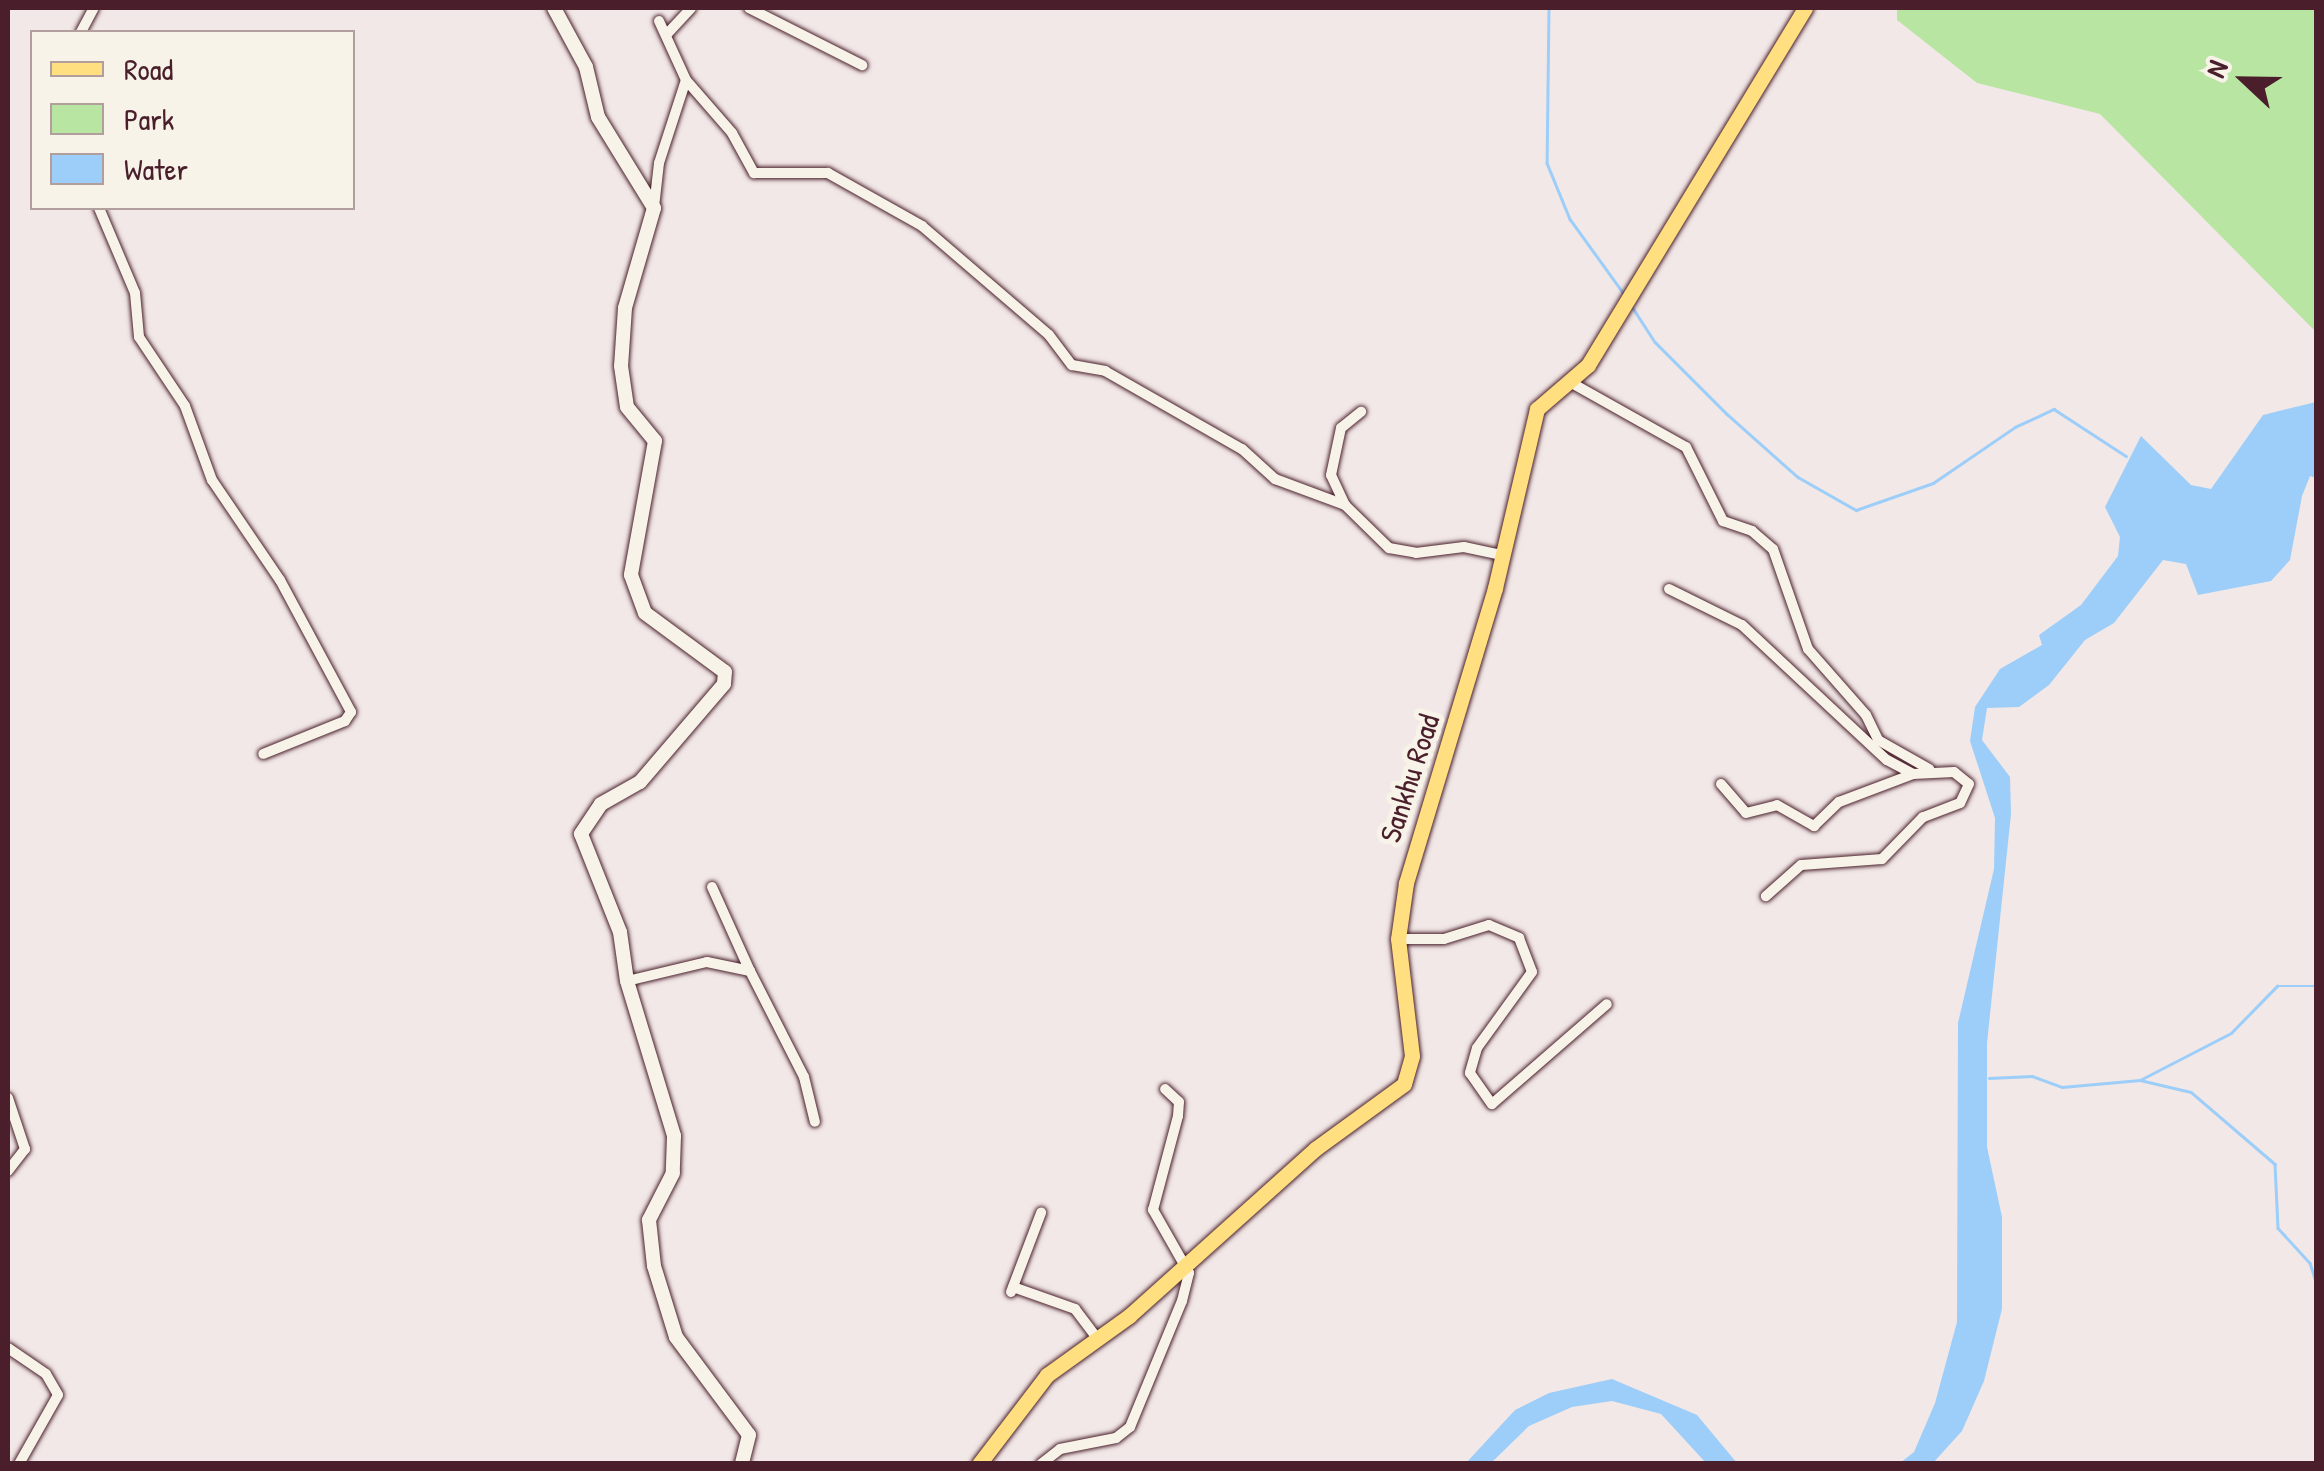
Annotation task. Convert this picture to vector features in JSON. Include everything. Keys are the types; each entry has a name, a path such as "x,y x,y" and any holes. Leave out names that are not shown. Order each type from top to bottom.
{"main road":[{"name":"Sankhu Road","path":"980,1464 1047,1375 1098,1339 1315,1149 1404,1084 1412,1056 1398,939 1411,858 1502,555 1536,410 1570,382 1617,319 1805,8"}],"street":[{"path":"554,8 586,67 598,117 654,208"},
{"path":"666,34 692,8"},
{"path":"749,8 862,66"},
{"path":"659,21 686,80 732,134 754,173 828,172 931,232 964,268 1049,335 1072,365 1105,371 1242,449 1275,479 1345,504 1399,551 1464,547 1502,555"},
{"path":"686,80 659,163 654,208 626,308 621,366 627,407 655,441 630,575 645,614 725,672 724,684 640,782 601,804 582,827 620,932 627,981 674,1136 674,1173 648,1220 654,1266 676,1337 750,1435 742,1464"},
{"path":"100,210 136,293 138,338 185,406 212,480 280,580 351,712 345,721 263,754"},
{"path":"1570,382 1686,447 1723,522 1752,532 1772,549 1808,649 1866,716 1878,740 1930,770 1967,779 1960,804 1923,817 1882,859 1801,865 1766,896"},
{"path":"1345,504 1331,475 1341,428 1361,412"},
{"path":"1669,589 1742,626 1842,714 1869,748 1913,774"},
{"path":"1721,784 1746,812 1776,805 1814,826 1839,802 1930,770"},
{"path":"712,887 804,1077 815,1122"},
{"path":"1398,939 1444,939 1489,925 1519,938 1532,972 1477,1048 1470,1074 1492,1104 1607,1004"},
{"path":"627,981 707,962 750,972"},
{"path":"1041,1464 1060,1449 1116,1438 1130,1428 1182,1301 1185,1264 1158,1228 1153,1210 1178,1116 1179,1102 1165,1089"},
{"path":"8,1098 25,1149 8,1171"},
{"path":"1041,1213 1012,1290 1075,1310 1098,1339"},
{"path":"8,1348 46,1374 58,1394 19,1464"}],"green space":[{"path":"1897,8 2316,8 2316,332 2100,114 1977,83 1897,20"}],"water":[{"path":"2316,402 2316,478 2310,476 2302,496 2290,560 2271,581 2198,595 2186,564 2163,560 2114,623 2085,640 2049,685 2019,707 1987,708 1982,740 2010,777 2011,814 1987,1043 1987,1147 2002,1217 2002,1309 1984,1381 1962,1431 1933,1463 1900,1463 1914,1452 1935,1403 1957,1322 1958,1023 1994,869 1995,818 1970,741 1975,707 2000,669 2042,645 2039,635 2081,605 2118,556 2120,537 2105,507 2141,436 2191,485 2211,489 2263,415"},
{"path":"1612,1379 1697,1415 1737,1463 1706,1463 1661,1414 1612,1401 1572,1407 1529,1426 1491,1463 1466,1463 1515,1410 1549,1393"}],"waterway":[{"path":"1549,8 1547,163 1570,219 1624,294"},
{"path":"1631,305 1655,342 1727,414 1798,477 1856,510 1933,483 2015,427 2054,409 2126,456"},
{"path":"2140,1080 2231,1033 2277,986 2316,986"},
{"path":"1989,1078 2032,1076 2062,1087 2140,1080 2191,1092 2275,1164 2278,1228 2310,1263 2316,1282"}]}
